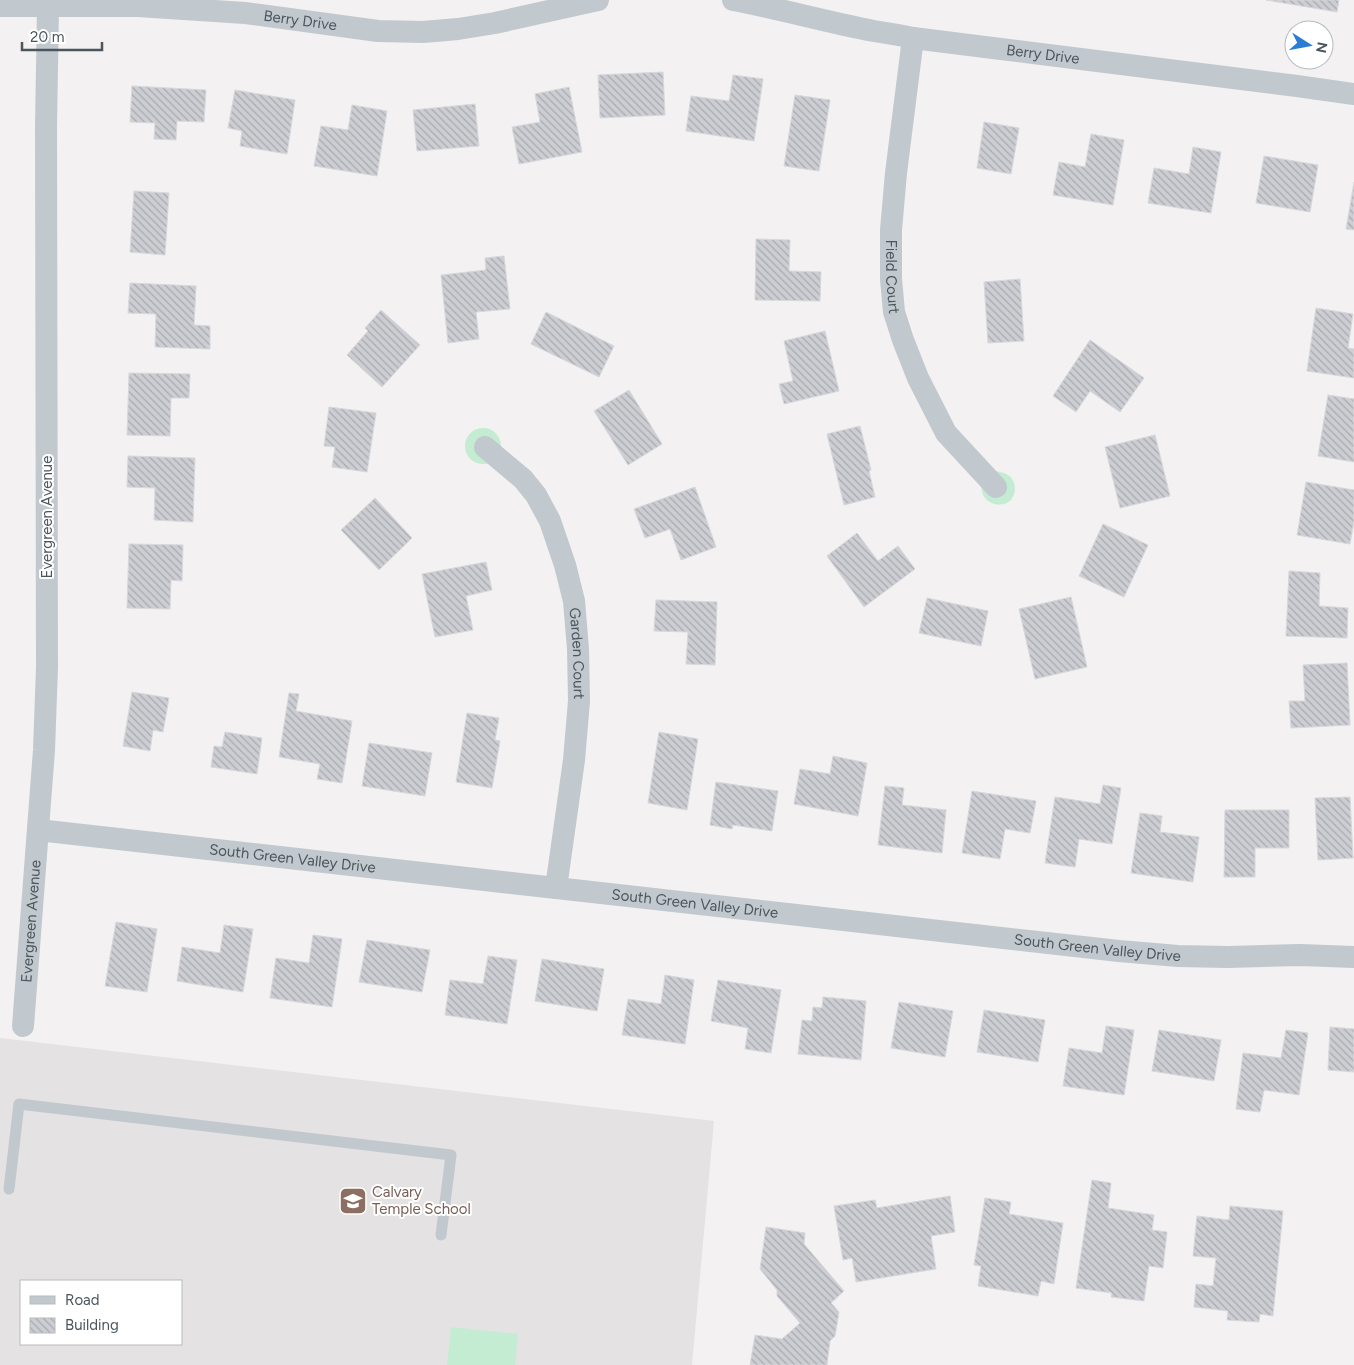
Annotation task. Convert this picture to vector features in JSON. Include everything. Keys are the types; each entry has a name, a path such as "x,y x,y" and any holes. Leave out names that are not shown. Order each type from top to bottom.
{"street":[{"name":"Berry Drive","path":"0,6 138,6 244,13 378,31 423,32 495,23 598,0"},
{"name":"Berry Drive","path":"733,0 913,38 1288,84 1354,94"},
{"name":"Evergreen Avenue","path":"23,1026 44,750 47,667 46,127 48,6"},
{"name":"Field Court","path":"913,38 896,172 891,230 891,279 894,312 918,378 946,433 996,488"},
{"name":"Garden Court","path":"485,447 523,479 536,495 550,521 565,565 574,601 578,649 578,702 574,760 556,888"},
{"name":"South Green Valley Drive","path":"38,830 1119,951 1188,956 1300,955 1354,957"}],"lane":[{"path":"9,1189 18,1104 451,1155 440,1235"}],"shaded area":[{"name":"Calvary Temple School","path":"0,1038 714,1121 692,1365 0,1365"}],"green space":[{"path":"483,428 490,429 496,433 500,439 500,453 496,459 490,463 483,464 476,463 470,459 466,453 465,446 466,439 470,433 476,429"},
{"path":"994,471 1002,472 1009,476 1015,485 1012,499 1007,503 994,504 987,500 982,492 982,484"},
{"path":"451,1327 518,1334 515,1365 447,1365"}],"building":[{"path":"1266,0 1339,0 1337,12"},
{"path":"663,72 665,115 600,118 598,75"},
{"path":"733,75 763,79 754,141 686,131 691,96 729,101"},
{"path":"132,86 206,90 204,122 177,121 176,140 154,139 155,123 130,122"},
{"path":"569,87 582,152 519,164 512,127 540,122 535,94"},
{"path":"235,90 295,100 287,154 240,146 242,131 228,128"},
{"path":"795,95 830,100 819,171 784,166"},
{"path":"475,104 479,146 417,151 413,110"},
{"path":"352,105 387,111 377,176 314,166 321,126 348,130"},
{"path":"984,122 1019,128 1011,174 977,168"},
{"path":"1091,134 1124,140 1113,205 1053,195 1059,162 1085,167"},
{"path":"1193,147 1221,152 1211,213 1148,203 1154,168 1189,174"},
{"path":"1264,156 1318,165 1310,212 1256,203"},
{"path":"1354,182 1354,230 1346,229"},
{"path":"134,191 169,193 165,255 130,252"},
{"path":"756,239 790,240 789,271 821,272 820,301 755,300"},
{"path":"504,256 510,309 476,312 479,339 448,343 441,275 486,270 485,258"},
{"path":"1020,279 1024,341 988,343 984,282"},
{"path":"130,283 196,286 194,325 210,326 210,349 155,347 156,314 128,313"},
{"path":"1316,308 1353,314 1348,348 1354,349 1354,378 1307,371"},
{"path":"381,310 420,345 382,387 347,355 368,331 365,328"},
{"path":"546,312 614,346 599,377 531,344"},
{"path":"825,331 839,391 784,404 779,384 793,381 784,341"},
{"path":"1090,340 1144,378 1120,412 1090,391 1076,412 1053,396"},
{"path":"129,373 190,374 189,398 171,398 170,436 127,435"},
{"path":"629,390 662,444 628,465 594,411"},
{"path":"1328,395 1354,399 1354,462 1318,456"},
{"path":"329,407 376,413 367,472 332,467 335,447 324,446"},
{"path":"860,426 871,470 869,471 875,497 844,505 827,434"},
{"path":"1155,435 1170,496 1120,508 1105,447"},
{"path":"128,456 195,458 193,522 154,520 155,488 127,487"},
{"path":"1306,482 1354,490 1354,521 1350,544 1297,535"},
{"path":"695,487 716,547 681,560 670,529 645,538 634,509"},
{"path":"375,498 412,538 379,570 341,530"},
{"path":"1103,524 1148,545 1124,597 1079,576"},
{"path":"857,533 878,561 898,546 915,569 864,607 827,556"},
{"path":"129,544 183,545 182,581 171,580 170,609 127,608"},
{"path":"486,562 492,590 466,596 473,630 435,637 422,574"},
{"path":"1289,571 1320,573 1319,606 1348,608 1347,638 1286,636"},
{"path":"1071,597 1087,667 1035,679 1019,609"},
{"path":"927,598 988,611 981,646 919,633"},
{"path":"656,600 717,602 715,665 686,664 688,632 654,631"},
{"path":"1347,663 1350,725 1291,728 1289,701 1305,701 1303,665"},
{"path":"132,692 169,698 163,732 153,730 150,751 123,746"},
{"path":"289,693 299,694 296,711 352,721 342,783 317,779 320,764 279,757"},
{"path":"467,713 499,718 495,740 500,741 492,788 456,782"},
{"path":"225,732 262,738 257,774 211,767 214,746 222,747"},
{"path":"659,732 698,739 687,810 648,803"},
{"path":"369,743 432,753 425,796 362,786"},
{"path":"833,756 867,763 858,816 794,804 800,769 830,774"},
{"path":"716,782 778,791 772,831 733,825 732,829 710,825"},
{"path":"1103,785 1121,788 1112,844 1079,839 1075,867 1045,863 1055,797 1100,804"},
{"path":"885,786 904,788 902,805 946,810 942,853 878,845"},
{"path":"972,791 1036,801 1030,833 1005,829 1000,859 962,853"},
{"path":"1350,797 1353,858 1318,860 1315,798"},
{"path":"1225,810 1289,810 1289,848 1255,848 1255,877 1224,877"},
{"path":"1140,813 1162,816 1160,832 1199,837 1193,882 1131,873"},
{"path":"116,922 157,929 147,992 105,986"},
{"path":"224,925 253,929 243,992 177,981 182,947 220,953"},
{"path":"313,935 342,939 332,1007 270,998 276,958 309,963"},
{"path":"367,940 430,950 422,992 359,982"},
{"path":"488,956 517,960 507,1024 445,1015 450,980 483,984"},
{"path":"542,959 604,969 597,1011 535,1001"},
{"path":"665,975 694,980 685,1044 622,1035 628,999 661,1004"},
{"path":"718,980 781,990 771,1053 745,1049 748,1028 711,1021"},
{"path":"823,997 866,1001 861,1060 798,1054 802,1020 812,1021 813,1007 822,1008"},
{"path":"899,1002 953,1011 945,1057 891,1048"},
{"path":"984,1010 1045,1020 1038,1062 977,1052"},
{"path":"1106,1026 1134,1030 1124,1095 1063,1086 1069,1048 1102,1053"},
{"path":"1330,1027 1354,1029 1354,1072 1328,1070"},
{"path":"1159,1030 1221,1040 1214,1081 1152,1071"},
{"path":"1286,1030 1308,1033 1299,1095 1264,1090 1260,1112 1236,1109 1243,1053 1281,1058"},
{"path":"1092,1180 1111,1183 1108,1208 1154,1215 1152,1230 1167,1232 1163,1268 1149,1266 1144,1301 1111,1297 1112,1293 1076,1288"},
{"path":"950,1196 955,1232 931,1236 936,1269 856,1282 852,1258 843,1260 834,1206 875,1200 877,1208"},
{"path":"985,1198 1011,1202 1009,1214 1063,1223 1054,1284 1041,1281 1038,1296 978,1286 981,1266 974,1265"},
{"path":"1230,1206 1283,1211 1273,1316 1260,1314 1259,1322 1227,1320 1228,1311 1194,1307 1196,1284 1213,1286 1216,1258 1193,1256 1197,1216 1229,1220"},
{"path":"766,1227 805,1233 804,1244 844,1291 831,1303 839,1312 835,1336 830,1341 827,1365 750,1365 755,1335 782,1339 800,1323 777,1296 777,1290 760,1269"}],"place":[{"name":"Calvary Temple School","path":"353,1201"}]}
